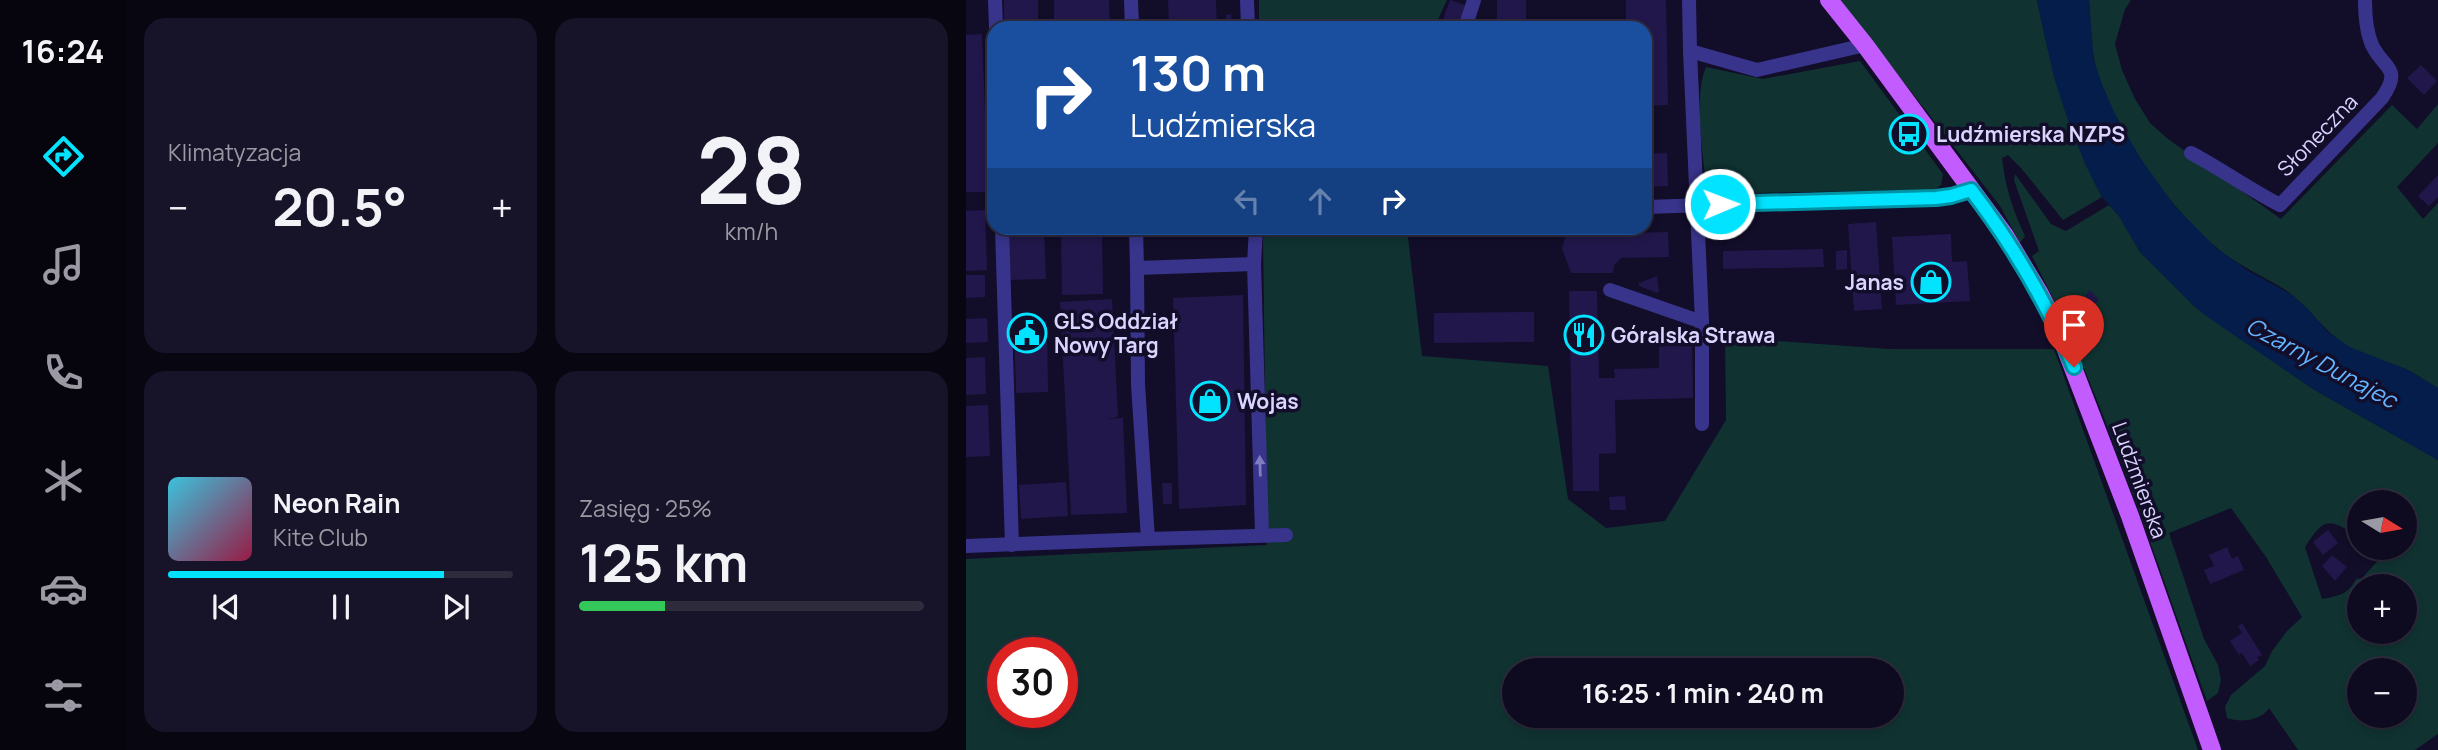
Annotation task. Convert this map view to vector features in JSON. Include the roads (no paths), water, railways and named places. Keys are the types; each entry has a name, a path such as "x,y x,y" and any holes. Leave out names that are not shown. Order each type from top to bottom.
{"main road":[{"name":"Ludźmierska","path":"1829,0 1971,190 2040,294 2065,345 2130,516 2212,750"}],"street":[{"path":"995,0 996,21"},
{"path":"1131,0 1132,21"},
{"path":"1247,0 1248,21"},
{"path":"1467,21 1474,0"},
{"path":"1689,0 1702,321 1702,424"},
{"name":"Słoneczna","path":"2191,153 2222,170 2245,187 2280,205 2382,98 2391,84 2391,71 2372,45 2364,16 2365,0"},
{"path":"1690,51 1757,69 1865,45"},
{"path":"1652,206 1936,198 1971,190"},
{"path":"1002,235 1012,545"},
{"path":"1136,235 1138,384 1148,539"},
{"path":"1256,235 1254,264 1262,534"},
{"path":"1137,268 1254,264"},
{"path":"1610,290 1702,321"},
{"path":"966,546 1286,535"}],"water":[{"name":"Czarny Dunajec","path":"2037,0 2089,0 2094,61 2115,114 2141,159 2174,205 2215,247 2247,270 2292,295 2329,333 2350,347 2408,370 2438,388 2438,460 2313,389 2209,318 2140,252 2119,216 2102,197 2085,164 2053,74"}],"place":[{"name":"Ludźmierska NZPS","path":"1909,134"},
{"name":"Janas","path":"1931,282"},
{"name":"GLS Oddział Nowy Targ","path":"1027,333"},
{"name":"Góralska Strawa","path":"1584,335"},
{"name":"Wojas","path":"1210,401"}]}
